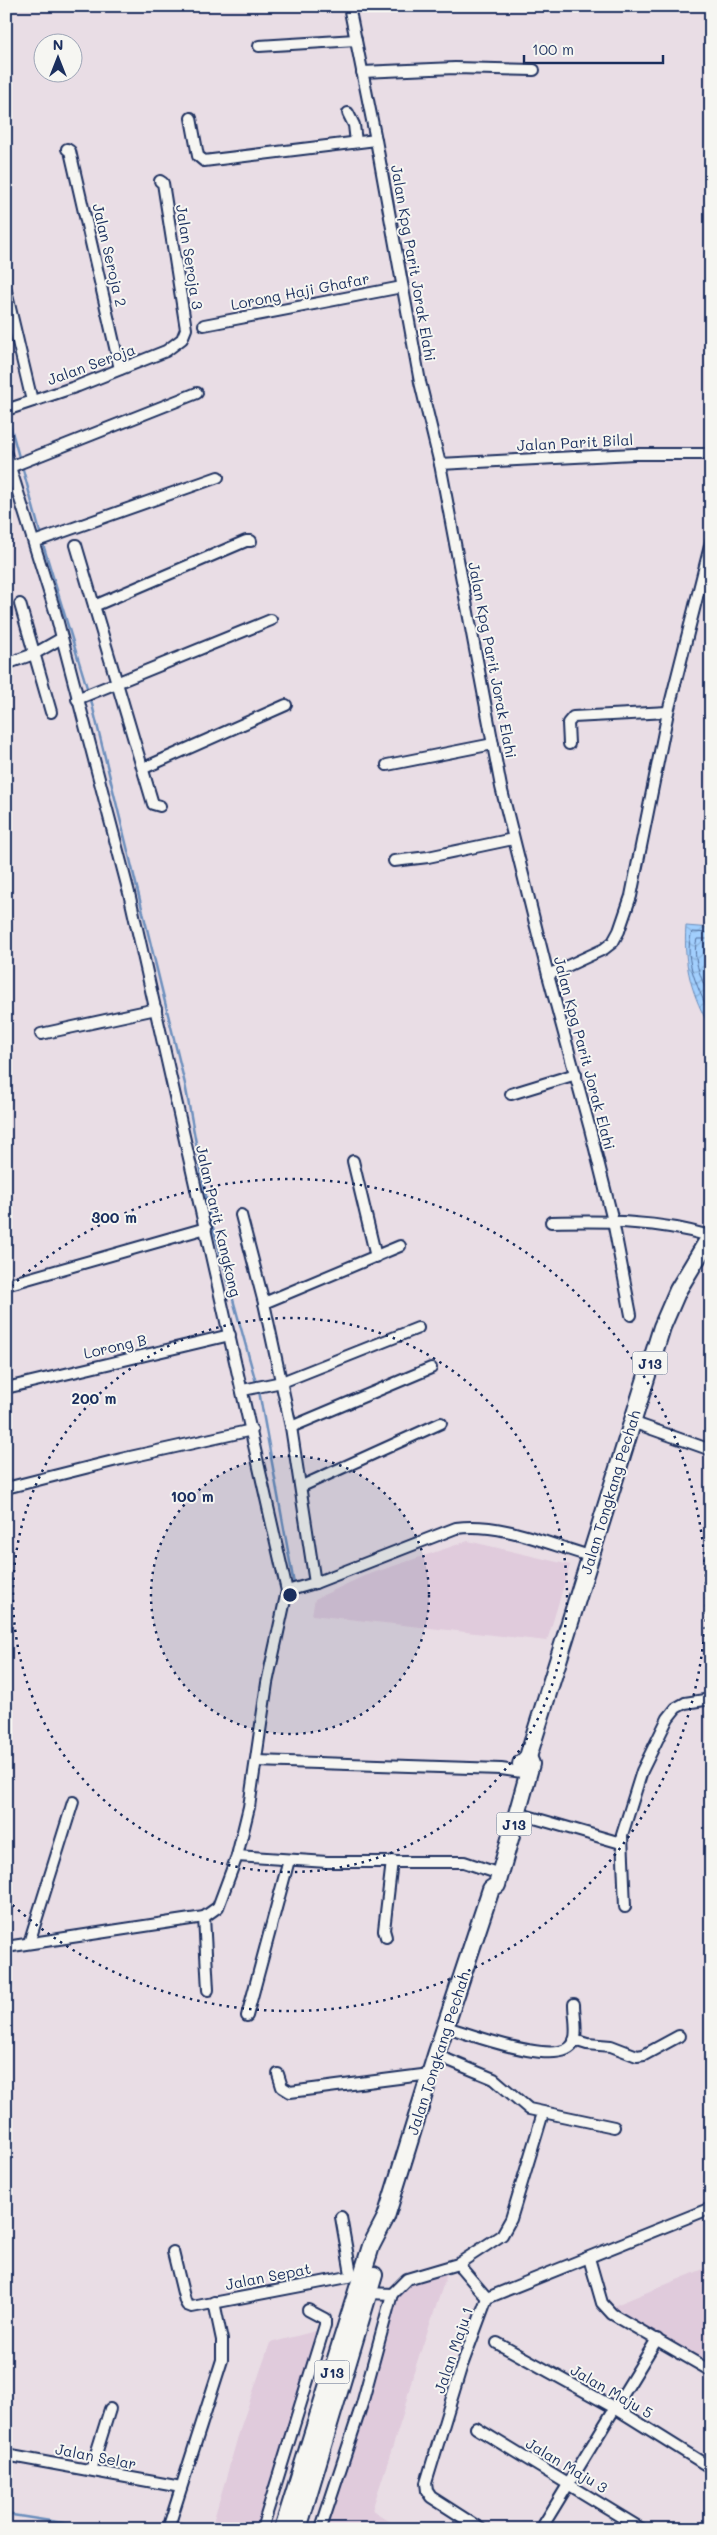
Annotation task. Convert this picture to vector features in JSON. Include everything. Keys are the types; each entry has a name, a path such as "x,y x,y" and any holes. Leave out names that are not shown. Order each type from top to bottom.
{"main road":[{"name":"Jalan Tongkang Pechah","path":"496,1873 524,1772 531,1764 528,1757 662,1327 673,1301 711,1235"},
{"name":"Jalan Tongkang Pechah","path":"283,2529 371,2246 386,2217 436,2055 491,1889 488,1883 496,1873 517,1813 524,1772"},
{"name":"Jalan Tongkang Pechah","path":"298,2529 360,2284"}],"street":[{"name":"Jalan Kpg Parit Jorak Elahi","path":"349,6 351,40 362,72 371,140 397,288 440,464 488,745 509,840 576,1074 613,1221 630,1315"},
{"path":"259,46 351,40"},
{"path":"362,72 454,68 534,70"},
{"path":"348,113 354,125 356,142"},
{"path":"191,118 198,156 204,161 371,140"},
{"name":"Jalan Seroja 2","path":"67,148 70,151 120,369"},
{"name":"Jalan Seroja 3","path":"160,180 163,183 186,328 182,339"},
{"name":"Lorong Haji Ghafar","path":"204,325 397,288"},
{"path":"6,291 32,401"},
{"name":"Jalan Seroja","path":"9,409 166,352 182,339"},
{"path":"16,465 197,394"},
{"name":"Jalan Parit Kangkong","path":"6,454 16,465 41,540 62,638 80,698 120,858 230,1335 247,1389 252,1430 287,1591"},
{"name":"Jalan Parit Bilal","path":"440,464 634,454 711,454"},
{"path":"41,540 218,477"},
{"path":"94,606 246,541 251,541"},
{"path":"548,975 604,949 613,942 619,931 631,896 668,712 711,542"},
{"path":"76,545 144,768 153,804 160,806"},
{"path":"20,604 51,712"},
{"path":"80,698 271,620"},
{"path":"6,664 34,654 62,638"},
{"path":"144,768 286,705"},
{"path":"569,744 568,723 573,717 668,712"},
{"path":"387,764 488,745"},
{"path":"394,861 428,857 509,840"},
{"path":"41,1034 156,1009"},
{"path":"511,1094 576,1074"},
{"path":"353,1161 376,1257"},
{"path":"241,1215 282,1382 302,1486 315,1583"},
{"path":"551,1222 613,1221 680,1227 711,1235"},
{"path":"6,1285 206,1228"},
{"path":"264,1303 400,1246"},
{"path":"247,1389 282,1382 418,1328"},
{"name":"Lorong B","path":"6,1388 230,1335"},
{"path":"291,1427 431,1368"},
{"path":"632,1422 711,1450"},
{"path":"302,1486 441,1423"},
{"path":"6,1488 121,1458 252,1430"},
{"path":"6,1947 204,1917 218,1906 237,1856 249,1806 267,1683 287,1591 315,1583 456,1528 471,1526 503,1530 590,1556"},
{"path":"626,1907 624,1855 621,1843 642,1771 668,1718 676,1708 685,1702 711,1699"},
{"path":"256,1761 524,1772"},
{"path":"29,1943 73,1802"},
{"path":"517,1813 621,1843"},
{"path":"237,1856 289,1860 464,1862 496,1873"},
{"path":"246,2016 289,1860"},
{"path":"386,1937 384,1930 392,1861"},
{"path":"204,1917 208,1990"},
{"path":"446,2027 534,2052 560,2053 568,2050 574,2040 574,2004"},
{"path":"574,2040 610,2046 636,2056 644,2055 679,2036"},
{"path":"436,2055 494,2079 529,2109 614,2127"},
{"path":"278,2074 282,2087 290,2092 430,2074"},
{"path":"323,2527 362,2404 392,2294 407,2280 458,2264 502,2235 511,2219 543,2112"},
{"name":"Jalan Maju 1","path":"481,2529 430,2497 426,2491 426,2482 461,2368 487,2298 711,2208"},
{"path":"341,2217 360,2284"},
{"name":"Jalan Sepat","path":"174,2252 187,2305 192,2307 348,2277 360,2284 392,2294"},
{"path":"589,2258 602,2303 612,2314 711,2371"},
{"path":"458,2264 487,2298"},
{"path":"181,2529 168,2528 222,2360 222,2340 214,2302"},
{"path":"262,2529 326,2320 308,2310"},
{"path":"541,2529 657,2339"},
{"name":"Jalan Maju 5","path":"497,2343 615,2408 711,2468"},
{"path":"317,2350 340,2349"},
{"path":"91,2470 110,2409"},
{"name":"Jalan Maju 3","path":"476,2428 642,2529"},
{"name":"Jalan Selar","path":"6,2455 180,2488"}],"shaded area":[{"path":"468,1541 570,1565 547,1641 312,1615 315,1599 364,1576"},
{"path":"711,2266 711,2367 619,2315 611,2307"},
{"path":"448,2271 413,2374 402,2418 372,2510 402,2529 320,2529 385,2309 409,2283"},
{"path":"327,2328 266,2529 211,2529 241,2426 270,2343"}],"water":[{"path":"686,926 711,928 711,1029 704,1017 690,980 686,954"}],"waterway":[{"path":"7,413 20,461"},
{"path":"22,466 41,536"},
{"path":"42,541 88,691"},
{"path":"90,696 185,1084 209,1213 257,1386"},
{"path":"259,1391 294,1584"},
{"path":"6,2514 101,2529"}]}
